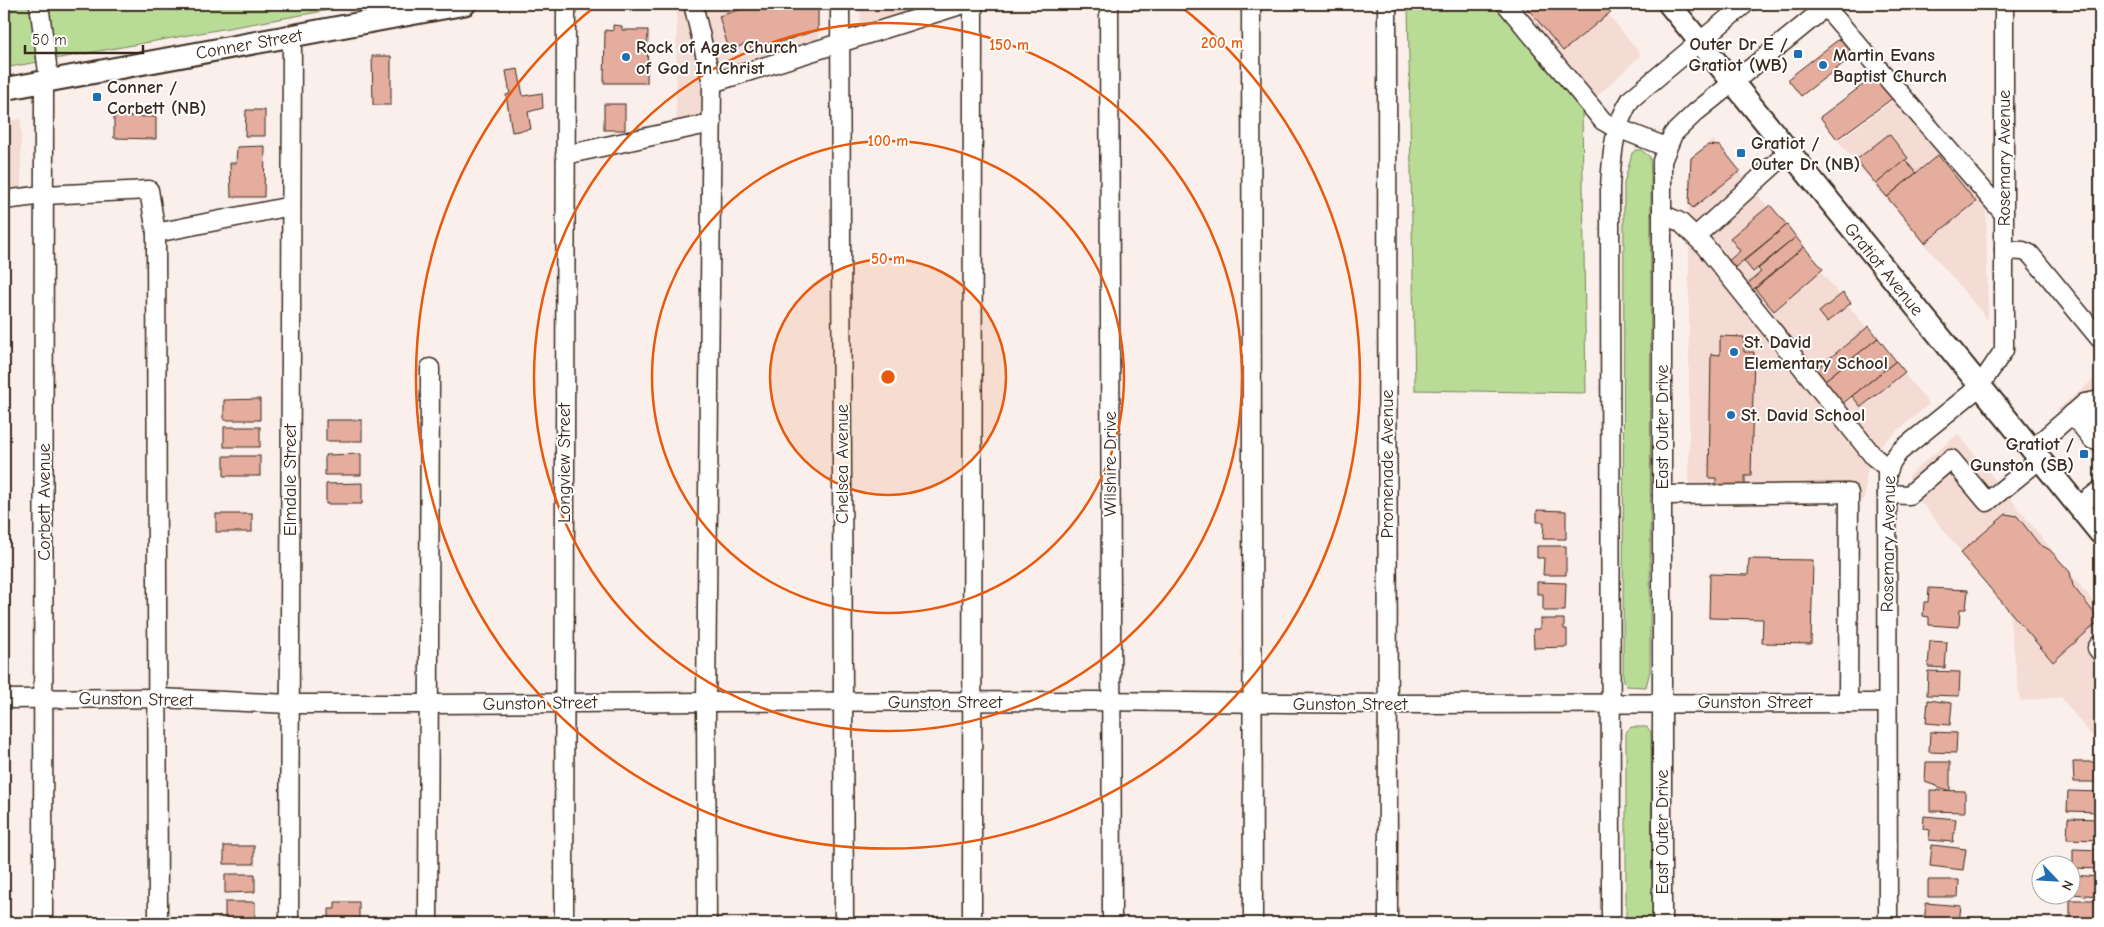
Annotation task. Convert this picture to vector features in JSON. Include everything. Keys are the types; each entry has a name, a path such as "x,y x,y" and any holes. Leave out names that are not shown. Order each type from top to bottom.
{"main road":[{"name":"Conner Street","path":"4,88 465,4"},
{"name":"Gratiot Avenue","path":"1669,4 2100,534"}],"street":[{"name":"Corbett Avenue","path":"40,4 46,81 44,195 43,923"},
{"name":"Longview Street","path":"564,923 566,4"},
{"path":"693,4 712,83 706,702 707,923"},
{"name":"Chelsea Avenue","path":"840,4 844,923"},
{"path":"712,83 964,4"},
{"path":"972,923 973,4"},
{"name":"Wilshire Drive","path":"1109,4 1112,923"},
{"path":"1251,4 1253,923"},
{"name":"Promenade Avenue","path":"1387,4 1388,923"},
{"path":"1506,4 1603,121 1616,128 1666,147"},
{"path":"1611,923 1610,188 1616,128 1631,99 1745,4"},
{"name":"Rosemary Avenue","path":"1888,923 1886,494 1889,469 1900,452 1979,387 2004,350 2004,4"},
{"path":"1825,5 2004,214"},
{"name":"East Outer Drive","path":"1662,923 1662,161 1666,147 1673,134 1696,112 1815,16 1825,5"},
{"name":"Elmdale Street","path":"290,923 292,36"},
{"path":"565,155 712,123"},
{"path":"1696,236 1788,152"},
{"path":"4,200 44,195 149,190 156,233 159,698 158,923"},
{"path":"156,233 291,206"},
{"path":"1662,214 1680,222 1696,236 1874,457 1889,469"},
{"path":"2004,250 2024,251 2030,254 2100,339"},
{"path":"428,923 430,368"},
{"path":"1886,494 1909,494 1952,458 1987,502 2086,406"},
{"path":"2086,406 2100,422"},
{"path":"2086,406 2093,440"},
{"path":"2078,507 2100,490"},
{"path":"1662,495 1848,493 1848,702"},
{"path":"2100,644 2097,648 2100,652"},
{"name":"Gunston Street","path":"4,699 159,698 289,704 564,702 1887,703"}],"shaded area":[{"path":"677,4 819,4 819,45 706,81 704,119 676,124"},
{"path":"860,4 954,4 861,31"},
{"path":"1516,4 1600,4 1641,55 1593,100"},
{"path":"1895,99 1986,208 1988,320 1838,141"},
{"path":"21,119 21,193 4,195 4,122"},
{"path":"1713,140 1929,404 1876,449 1688,217 1690,158"},
{"name":"St. David Elementary School","path":"1689,242 1868,463 1864,500 1689,502"},
{"path":"2100,374 2100,463 2057,410"},
{"path":"1958,434 2100,610 2100,746 2061,697 2020,701 2009,611 1909,487 1909,475"}],"green space":[{"path":"4,4 363,4 4,68"},
{"path":"1408,4 1494,4 1582,110 1586,393 1415,390"},
{"path":"1636,150 1641,150 1650,157 1651,177 1650,671 1646,687 1626,686 1623,677 1624,183 1632,153"},
{"path":"1631,727 1647,727 1651,732 1652,923 1626,923 1626,732"}],"building":[{"path":"747,4 818,4 818,30 752,51 749,43 729,50 719,16 748,7"},
{"path":"907,4 935,4 935,11 907,11"},
{"path":"1524,4 1606,4 1612,11 1563,51"},
{"name":"Rock of Ages Church of God In Christ","path":"613,25 622,26 622,30 648,30 647,83 604,83 605,30 613,31"},
{"name":"Martin Evans Baptist Church","path":"1843,36 1857,53 1801,96 1789,81 1789,78"},
{"path":"372,56 391,56 391,105 373,105"},
{"path":"518,69 523,96 542,93 543,108 528,112 531,129 512,132 506,95 510,94 506,71"},
{"path":"1876,75 1893,98 1837,139 1820,117"},
{"name":"Rock of Ages Church of God In Christ","path":"604,104 625,104 625,130 604,130"},
{"path":"246,110 265,110 265,136 245,136"},
{"path":"114,116 156,117 156,139 114,138"},
{"path":"4,124 7,124 7,172 4,173"},
{"path":"1889,134 1908,158 1876,184 1856,160"},
{"path":"1708,145 1720,146 1740,171 1693,208 1689,204 1691,158"},
{"path":"265,146 264,197 231,197 230,163 236,163 237,147"},
{"path":"1938,155 1976,202 1925,243 1887,197"},
{"path":"1905,160 1916,173 1887,197 1876,184"},
{"path":"1770,205 1787,225 1733,269 1727,262 1740,251 1730,238"},
{"path":"1787,225 1796,237 1753,272 1744,261"},
{"path":"1796,237 1804,247 1750,292 1745,286 1761,272 1758,269"},
{"path":"1804,247 1823,269 1774,311 1755,289"},
{"path":"1843,293 1851,303 1827,322 1819,312"},
{"path":"1869,326 1878,338 1824,381 1815,370"},
{"name":"St. David School","path":"1720,336 1744,337 1744,352 1754,352 1751,476 1745,476 1745,493 1716,492 1716,478 1709,478 1711,354 1720,355"},
{"path":"1878,338 1896,361 1842,404 1824,381"},
{"path":"1896,361 1905,372 1861,407 1852,396"},
{"path":"260,399 260,420 224,420 224,400"},
{"path":"326,420 362,420 362,441 326,441"},
{"path":"224,427 260,427 260,447 224,447"},
{"path":"2100,433 2100,458 2088,443"},
{"path":"361,454 361,475 325,475 325,455"},
{"path":"224,456 260,456 260,476 224,476"},
{"path":"362,483 362,504 326,504 326,484"},
{"path":"1537,510 1566,511 1566,539 1543,539 1544,522 1537,522"},
{"path":"216,514 252,514 252,532 216,532"},
{"path":"2006,514 2017,516 2039,544 2050,550 2070,572 2073,586 2098,618 2097,623 2053,662 1960,553"},
{"path":"1537,546 1566,546 1566,575 1543,575 1544,558 1537,558"},
{"path":"1749,559 1813,560 1811,644 1762,643 1763,619 1709,618 1710,574 1748,575"},
{"path":"1537,582 1566,583 1565,611 1543,611 1543,594 1537,594"},
{"path":"1929,588 1968,590 1966,609 1960,609 1959,627 1929,625 1929,617 1923,616 1924,602 1928,602"},
{"path":"1540,619 1564,619 1564,629 1567,629 1567,647 1534,648 1533,629 1540,629"},
{"path":"1930,641 1947,642 1945,668 1928,667"},
{"path":"1928,671 1960,672 1959,696 1927,695"},
{"path":"1928,700 1952,703 1950,725 1926,723"},
{"path":"1930,732 1957,733 1956,753 1929,752"},
{"path":"1926,762 1950,762 1950,791 1925,782"},
{"path":"2073,762 2099,762 2099,782 2074,782"},
{"path":"1930,790 1965,791 1965,812 1930,811"},
{"path":"2068,791 2100,792 2100,812 2067,811"},
{"path":"1924,816 1956,819 1953,842 1929,840 1930,830 1923,829"},
{"path":"2068,818 2100,819 2100,840 2067,839"},
{"path":"1932,845 1966,849 1963,870 1930,866"},
{"path":"224,846 254,846 254,864 224,864"},
{"path":"2073,849 2100,850 2100,869 2082,868 2082,854 2073,854"},
{"path":"225,874 255,874 255,892 225,893"},
{"path":"2082,876 2100,877 2099,896 2082,895"},
{"path":"1928,880 1959,880 1958,897 1928,897"},
{"path":"2082,900 2100,900 2100,923 2070,923 2070,904 2082,904"},
{"path":"225,902 255,902 255,920 225,920"},
{"path":"335,902 359,902 359,920 329,920 329,909 335,909"},
{"path":"1926,903 1961,906 1959,923 1924,923"}],"place":[{"name":"Outer Dr E / Gratiot (WB)","path":"1798,54"},
{"name":"Rock of Ages Church of God In Christ","path":"626,57"},
{"name":"Martin Evans Baptist Church","path":"1823,65"},
{"name":"Conner / Corbett (NB)","path":"97,97"},
{"name":"Gratiot / Outer Dr (NB)","path":"1741,153"},
{"name":"St. David Elementary School","path":"1734,352"},
{"name":"St. David School","path":"1731,415"},
{"name":"Gratiot / Gunston (SB)","path":"2084,454"}]}
